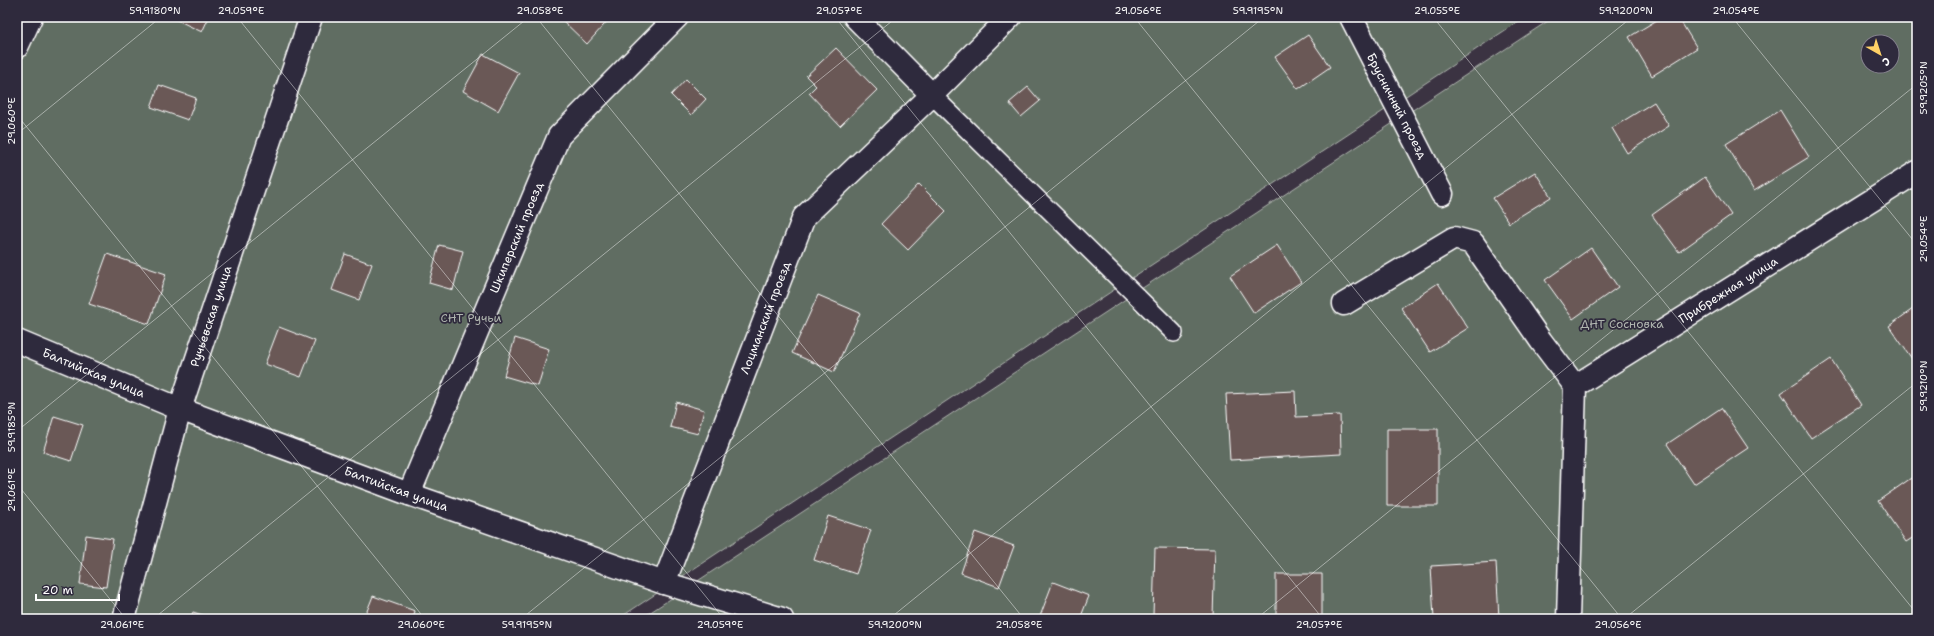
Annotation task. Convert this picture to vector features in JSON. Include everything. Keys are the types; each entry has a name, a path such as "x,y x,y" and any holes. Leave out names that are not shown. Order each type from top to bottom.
{"street":[{"path":"17,48 30,17"},
{"name":"Ручьевская улица","path":"124,619 180,409 311,17"},
{"name":"Шкиперский проезд","path":"409,494 559,136 676,17"},
{"path":"855,17 932,95"},
{"name":"Лоцманский проезд","path":"664,583 804,217 932,95 1010,17"},
{"name":"Брусничный проезд","path":"1351,17 1442,194"},
{"name":"Прибрежная улица","path":"1575,386 1917,172"},
{"path":"1344,304 1454,238 1474,242 1541,342 1575,386 1568,619"},
{"name":"Балтийская улица","path":"17,341 180,409 409,494 664,583 782,619"}],"lane":[{"path":"932,95 1174,333"}],"green space":[{"name":"СНТ Ручьи","path":"17,17 1525,17 618,619 17,619"},
{"name":"ДНТ Сосновка","path":"1554,17 1917,17 1917,619 640,619"}],"building":[{"path":"176,17 209,17 202,32 175,19"},
{"path":"559,17 611,17 587,44"},
{"path":"1662,17 1678,17 1697,48 1652,76 1629,37"},
{"path":"1308,35 1330,67 1298,89 1275,57"},
{"path":"836,48 877,90 840,126 809,93 816,86 806,76"},
{"path":"483,54 519,73 498,111 463,91"},
{"path":"686,79 706,99 691,115 671,95"},
{"path":"159,85 196,98 188,120 151,107"},
{"path":"1028,87 1040,101 1021,117 1009,103"},
{"path":"1654,102 1669,126 1627,153 1612,128"},
{"path":"1780,110 1809,157 1754,191 1726,144"},
{"path":"1535,172 1551,197 1509,223 1493,198"},
{"path":"1705,177 1731,215 1679,252 1652,215"},
{"path":"919,184 946,211 908,250 881,224"},
{"path":"439,245 463,251 453,290 429,283"},
{"path":"1277,245 1301,282 1254,313 1230,276"},
{"path":"1591,248 1618,287 1573,319 1545,280"},
{"path":"107,254 166,274 149,324 89,304"},
{"path":"345,254 372,264 359,300 332,290"},
{"path":"1438,283 1468,328 1430,352 1401,308"},
{"path":"818,295 860,313 834,372 792,353"},
{"path":"1917,306 1917,366 1889,326"},
{"path":"279,327 315,341 301,377 265,364"},
{"path":"515,338 549,349 538,386 504,376"},
{"path":"1831,359 1861,405 1811,438 1781,393"},
{"path":"1295,391 1296,417 1340,415 1341,454 1230,460 1226,394"},
{"path":"676,402 704,410 698,434 670,427"},
{"path":"1721,408 1748,448 1694,484 1667,444"},
{"path":"54,416 83,425 71,461 43,452"},
{"path":"1387,429 1438,429 1438,506 1387,506"},
{"path":"1917,474 1917,535 1906,542 1878,501"},
{"path":"828,516 871,530 856,574 814,560"},
{"path":"975,532 1014,546 999,587 961,573"},
{"path":"86,535 113,539 106,587 80,584"},
{"path":"1155,548 1215,549 1213,617 1153,616"},
{"path":"1496,562 1499,619 1434,619 1431,566"},
{"path":"1276,574 1322,574 1322,619 1276,619"},
{"path":"1053,582 1089,596 1080,619 1039,619"},
{"path":"373,596 415,611 413,619 372,619 365,616"},
{"path":"193,612 215,619 190,619"}]}
